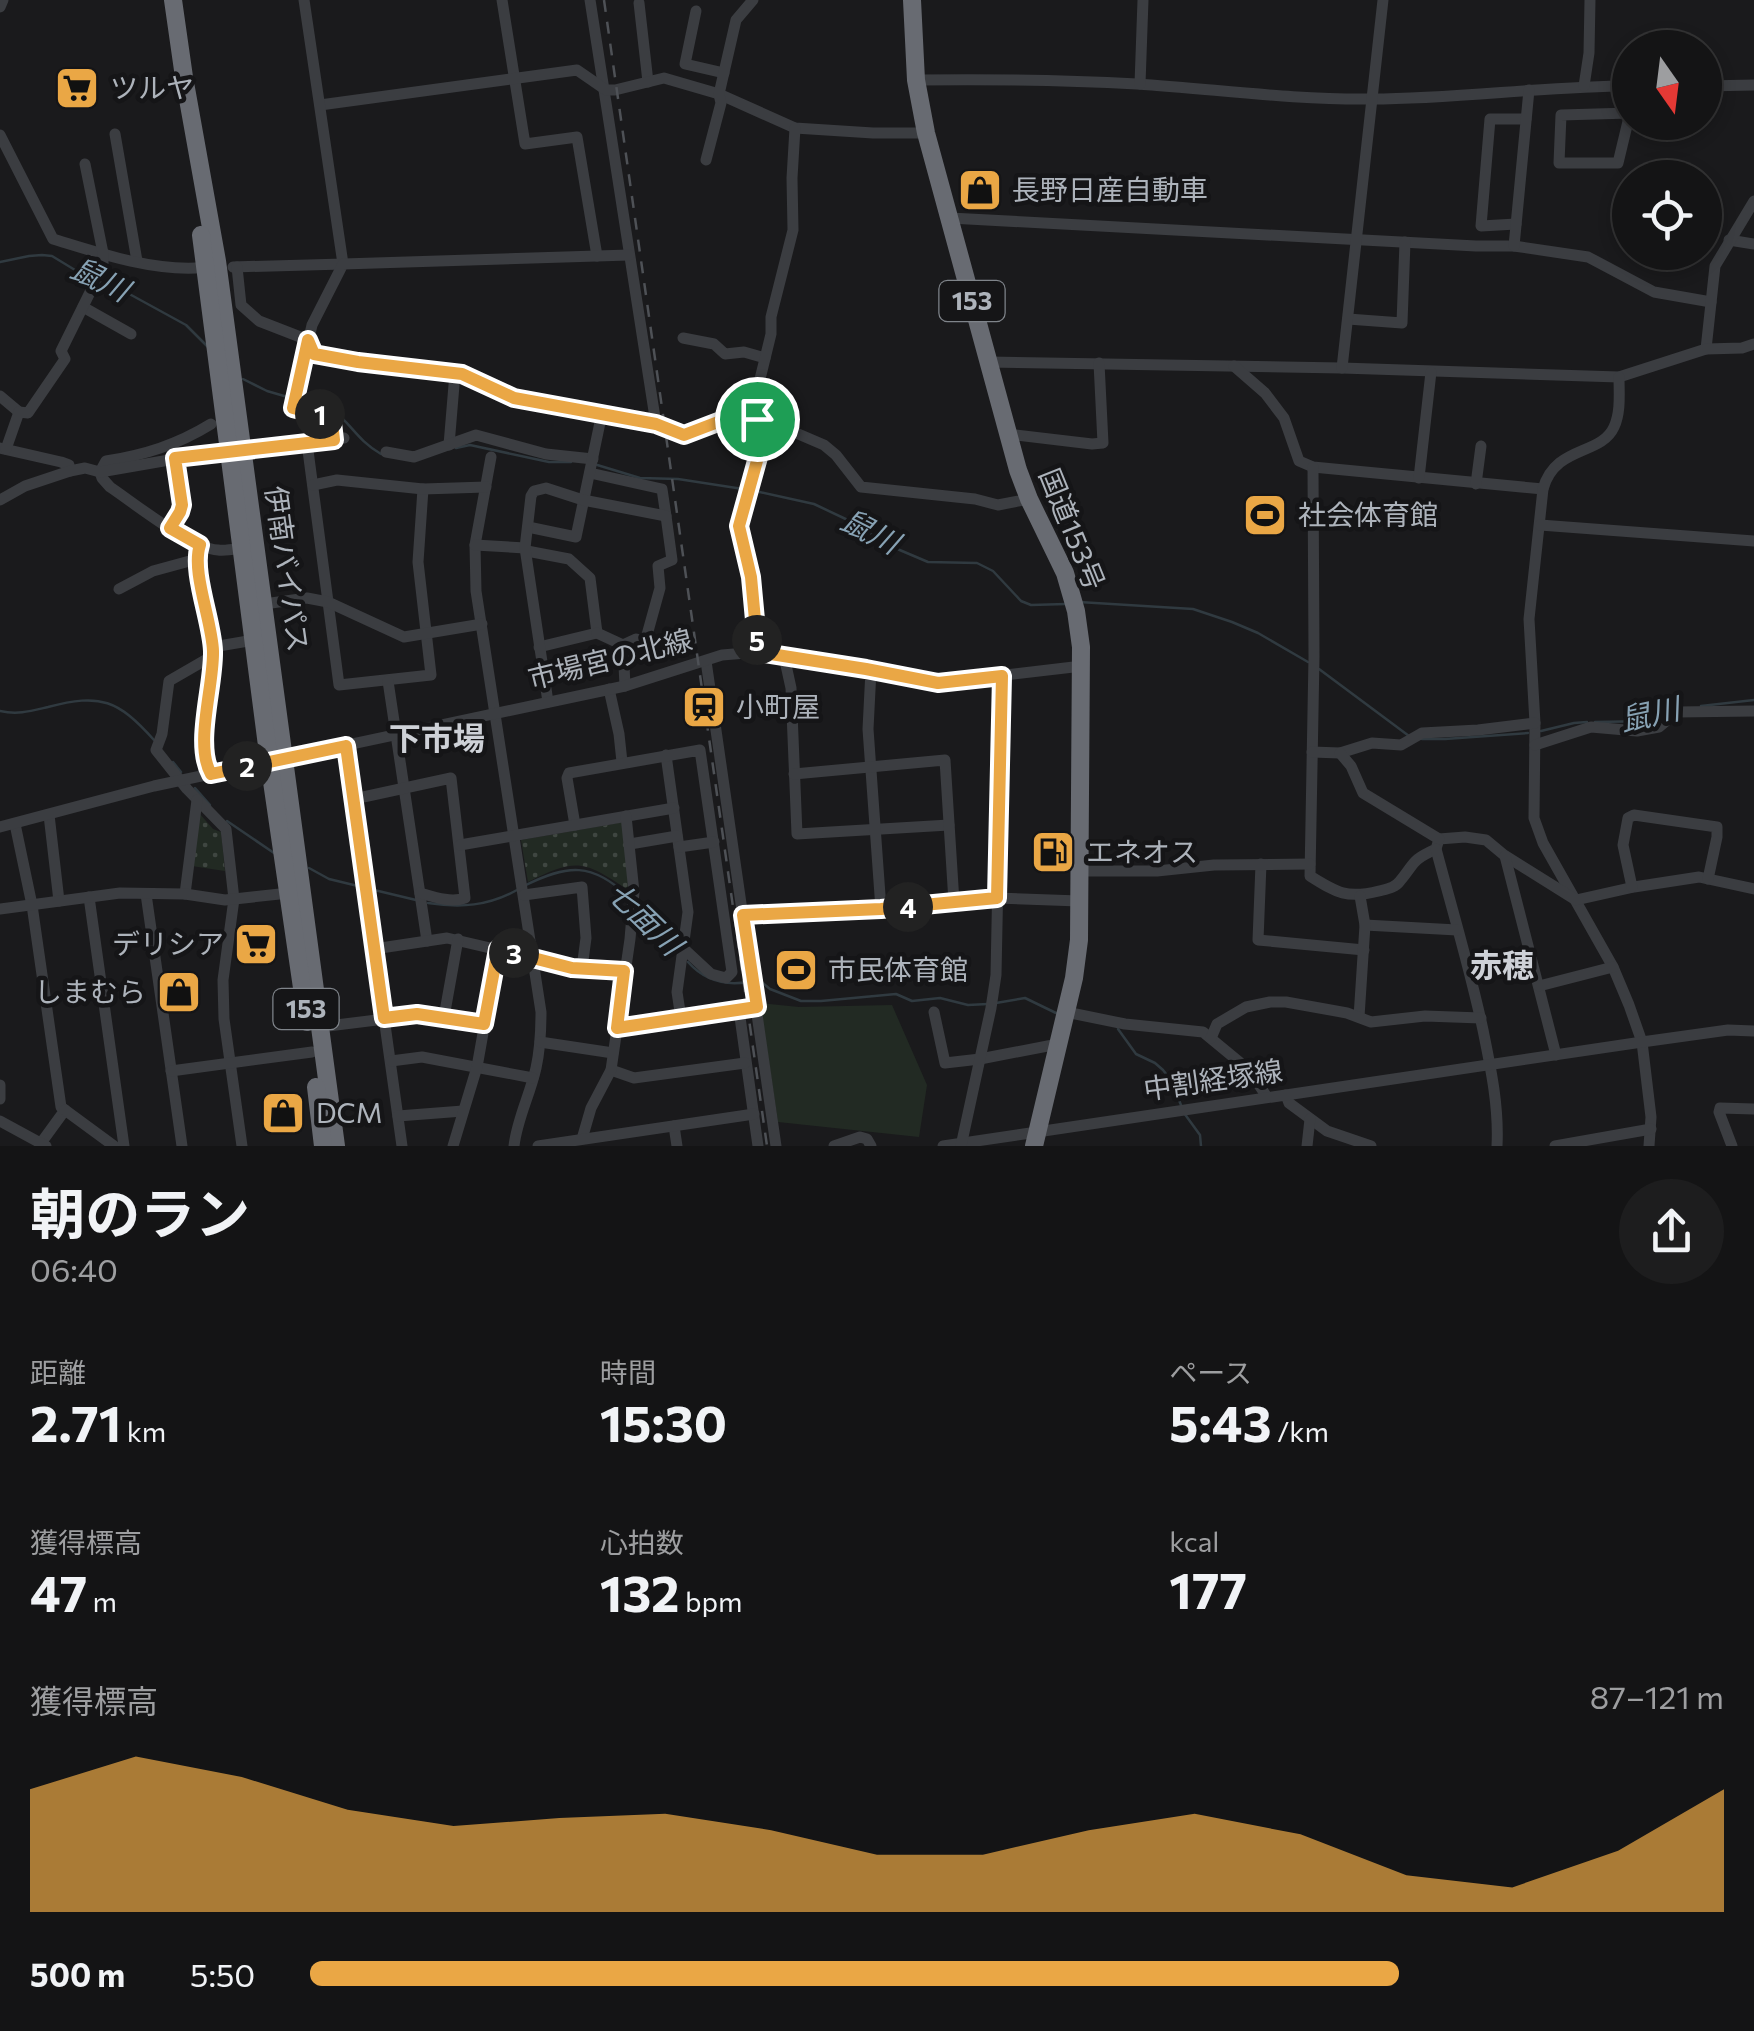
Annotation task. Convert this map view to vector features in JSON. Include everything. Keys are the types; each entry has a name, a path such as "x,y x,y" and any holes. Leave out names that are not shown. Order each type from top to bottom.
{"highway":[{"name":"伊南バイパス","path":"170,0 236,451 264,604 277,759"},
{"name":"国道153号","path":"912,0 916,80 926,133 1008,434 1030,499 1066,573 1082,647 1079,940 1036,1138"},
{"name":"伊南バイパス","path":"236,451 242,548 289,843 323,1146"},
{"name":"伊南バイパス","path":"292,882 320,1027 336,1146"}],"street":[{"path":"0,500 25,486 86,468 100,472 175,458 339,439 328,417 293,408 312,324 343,264 304,0"},
{"path":"502,0 525,144 578,137 597,256"},
{"path":"590,0 656,424"},
{"path":"706,160 736,20 753,0"},
{"path":"1140,84 1143,0"},
{"path":"1342,368 1383,0"},
{"path":"1584,86 1590,0"},
{"path":"639,3 648,82"},
{"path":"696,11 685,64 724,74"},
{"path":"320,106 577,70 606,90 664,78 719,94 795,128 926,133"},
{"path":"916,80 1019,78 1372,100 1612,86"},
{"path":"1722,86 1754,85"},
{"path":"1514,246 1529,90"},
{"path":"1630,113 1618,162 1559,163 1561,115 1630,113"},
{"path":"1516,224 1481,226 1490,119 1526,119"},
{"path":"758,652 751,577 739,526 763,420 764,358 771,316 793,230 795,128"},
{"path":"0,134 53,238 169,269 196,268"},
{"path":"115,134 137,261"},
{"path":"0,396 19,412 28,414 65,359 61,351 103,266 85,164"},
{"path":"1706,349 1715,266 1754,201"},
{"path":"950,218 1514,246 1588,256 1654,292 1711,302"},
{"path":"1729,240 1754,244"},
{"path":"1348,319 1402,323 1405,242"},
{"path":"629,255 234,267 241,305 260,321 308,340 314,354 462,374 514,398 602,412 656,424 684,435 718,422 763,420 824,445 861,487 998,504 1030,499"},
{"path":"83,307 132,334"},
{"path":"683,338 714,344 726,354 744,352 764,358"},
{"path":"988,362 1619,378 1706,349 1754,344"},
{"path":"1008,434 1103,443 1098,363"},
{"path":"1234,366 1265,393 1284,418 1299,461 1313,467 1543,489"},
{"path":"1419,478 1431,372"},
{"path":"449,445 455,373"},
{"path":"1619,378 1620,402 1614,429 1599,442 1555,464 1543,489 1529,618 1535,733 1534,818 1543,842 1613,967 1642,1042 1650,1146"},
{"path":"19,412 3,448 61,462 69,465 70,471"},
{"path":"528,528 576,538 602,412"},
{"path":"211,424 144,455 106,461 100,472 110,487 200,545 215,551 242,548"},
{"path":"386,452 414,457 476,435 662,489 672,560 658,566 660,588 645,642 636,639 623,645 597,633 539,647"},
{"path":"307,443 339,685 432,674 418,562 423,489"},
{"path":"1476,484 1481,446"},
{"path":"491,456 475,546 476,591 541,1012 533,1078 516,1127 514,1146"},
{"path":"170,528 182,505 175,458"},
{"path":"1313,467 1310,876 1338,892 1360,896 1392,888 1419,856 1437,844 1464,837 1481,838 1576,900 1699,877 1754,889"},
{"path":"312,485 337,480 423,489 486,487"},
{"path":"548,702 526,550 531,496 546,488 583,500 666,516"},
{"path":"1540,525 1754,541"},
{"path":"200,545 197,559 213,651 204,756 211,774"},
{"path":"475,546 526,550 569,559 590,578 597,633"},
{"path":"120,589 153,571 197,559"},
{"path":"264,604 307,598 328,602 404,637 482,624"},
{"path":"242,1146 224,1020 223,980 234,899 226,829 197,800 158,745 169,681 213,651 254,640"},
{"path":"623,645 625,686"},
{"name":"市場宮の北線","path":"0,827 154,786 625,686 722,655 758,652 938,683 1082,666"},
{"path":"784,656 791,688 797,834 949,825"},
{"path":"706,660 776,1146"},
{"path":"871,670 868,729 881,909"},
{"path":"962,1145 996,974 1002,676"},
{"path":"388,680 427,942"},
{"path":"609,689 622,762"},
{"path":"1312,752 1340,753 1372,742 1400,745 1414,737 1591,727 1637,731 1660,727 1677,712 1754,711"},
{"path":"346,746 402,1146"},
{"path":"574,825 569,773 700,750 732,972 726,978 711,974 682,954"},
{"path":"1340,753 1364,793 1437,844 1490,1064 1497,1108 1497,1146"},
{"path":"666,755 688,912 677,992 681,1018"},
{"path":"794,774 945,760 954,902"},
{"path":"354,799 452,778 465,898 421,898"},
{"path":"186,894 197,800"},
{"path":"460,846 674,808"},
{"path":"49,814 60,901"},
{"path":"1632,887 1623,844 1628,818 1634,815 1717,827 1708,879"},
{"path":"582,1139 590,1108 612,1070 633,902 626,816"},
{"path":"15,824 32,904 61,1107 114,1146"},
{"path":"630,844 714,842"},
{"path":"1504,855 1556,1055"},
{"path":"1261,864 1258,940 1364,950"},
{"path":"1080,871 1310,864"},
{"path":"0,909 120,893 234,899 292,882"},
{"path":"523,890 582,887 586,938 582,968"},
{"path":"146,894 182,1146"},
{"path":"1359,1017 1366,925 1360,896"},
{"path":"89,897 124,1146"},
{"path":"743,915 881,909 997,898 1080,901"},
{"path":"1366,925 1458,930"},
{"path":"374,949 458,940 582,968 624,971"},
{"path":"444,1018 458,940"},
{"path":"453,1146 477,1067 498,949"},
{"path":"1539,986 1613,967"},
{"path":"1211,1038 1217,1024 1246,1007 1286,1002 1370,1022 1425,1016 1480,1018"},
{"path":"617,1028 757,1007"},
{"path":"739,1010 758,1146"},
{"path":"934,1012 944,1062 1058,1044"},
{"path":"1066,1012 1125,1024 1195,1029 1248,1070 1267,1097"},
{"path":"320,1027 417,1014 484,1024"},
{"name":"中割経塚線","path":"943,1146 1036,1138 1183,1109 1728,1030 1754,1031"},
{"path":"540,1042 613,1052"},
{"path":"171,1071 312,1052"},
{"path":"391,1061 422,1056 533,1078"},
{"path":"612,1070 634,1078 745,1063"},
{"path":"0,1085 0,1099"},
{"path":"1286,1094 1288,1102 1327,1131 1371,1146"},
{"path":"1732,1146 1720,1108 1754,1110"},
{"path":"0,1121 22,1140 44,1145 64,1110"},
{"path":"398,1116 463,1110"},
{"path":"538,1146 754,1114"},
{"path":"1307,1146 1310,1119"},
{"path":"674,1126 677,1146"},
{"path":"1555,1146 1650,1129"},
{"path":"834,1146 860,1137 871,1146"}],"shaded area":[{"path":"199,813 221,832 225,871 192,866"},
{"path":"624,822 630,891 581,866 559,868 528,882 521,840"},
{"path":"760,1003 799,1007 892,1005 927,1085 919,1137 778,1122"}],"waterway":[{"name":"鼠川","path":"0,262 52,256 94,276"},
{"name":"鼠川","path":"102,279 186,325 208,347"},
{"name":"鼠川","path":"243,379 291,398"},
{"name":"鼠川","path":"299,399 337,414 381,454"},
{"name":"鼠川","path":"456,448 470,445 549,462 571,462"},
{"name":"鼠川","path":"594,464 640,478 678,479 743,489"},
{"name":"鼠川","path":"755,491 814,504 928,562 977,563 993,571 1021,601 1031,605 1066,604"},
{"name":"鼠川","path":"1079,602 1193,609 1258,633 1308,662"},
{"name":"鼠川","path":"1319,669 1409,736"},
{"name":"鼠川","path":"1701,706 1754,700"},
{"name":"七面川","path":"0,711 24,712 82,701 107,703 130,716 154,740"},
{"name":"鼠川","path":"1595,722 1651,721 1678,707"},
{"name":"鼠川","path":"1541,731 1587,722"},
{"name":"鼠川","path":"1422,739 1528,733"},
{"name":"七面川","path":"173,762 181,772"},
{"name":"七面川","path":"195,788 210,805"},
{"name":"七面川","path":"227,821 274,853"},
{"name":"七面川","path":"309,868 329,879 362,887"},
{"name":"七面川","path":"524,886 554,874 579,870 603,877 629,897"},
{"name":"七面川","path":"370,889 416,900"},
{"name":"七面川","path":"428,903 474,904 517,890"},
{"name":"七面川","path":"638,907 679,953"},
{"name":"七面川","path":"688,962 715,980 748,982"},
{"name":"七面川","path":"755,980 801,1001 896,994 912,1001 940,998 968,1005 988,1004"},
{"name":"七面川","path":"996,1003 1025,998 1056,1013"},
{"name":"七面川","path":"1118,1029 1136,1054 1163,1070 1181,1105"},
{"name":"七面川","path":"1184,1113 1200,1135 1201,1146"}],"railway":[{"path":"604,0 767,1146"}],"place":[{"name":"ツルヤ","path":"77,88"},
{"name":"長野日産自動車","path":"980,190"},
{"name":"社会体育館","path":"1265,515"},
{"name":"小町屋","path":"704,707"},
{"name":"エネオス","path":"1053,852"},
{"name":"デリシア","path":"256,944"},
{"name":"市民体育館","path":"796,970"},
{"name":"しまむら","path":"179,992"},
{"name":"DCM","path":"283,1113"}],"district":[{"name":"下市場","path":"437,739"},
{"name":"赤穂","path":"1502,966"}],"route":[{"path":"308,340 314,354 462,374 514,398 602,412 656,424 684,435 718,422 757,419 768,421 739,526 751,577 758,652 938,683 1002,676 997,898 881,909 743,915 757,1007 617,1028 624,971 572,968 498,949 484,1024 417,1014 384,1018 346,746 211,774 206,765 213,640 198,568 200,545 170,528 182,505 175,458 334,440 328,417 293,408 308,340"}]}
